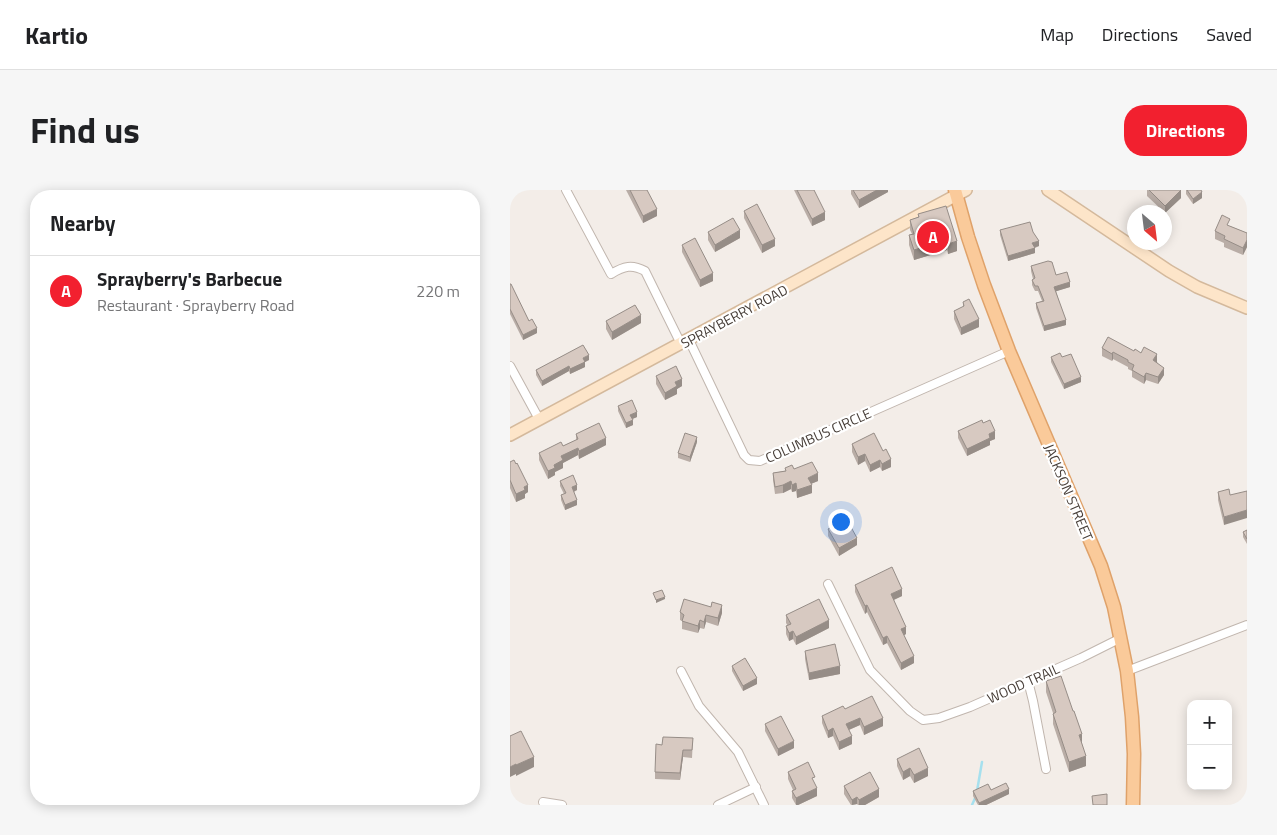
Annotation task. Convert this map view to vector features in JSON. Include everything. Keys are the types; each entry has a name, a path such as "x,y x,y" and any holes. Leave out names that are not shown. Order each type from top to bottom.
{"main road":[{"name":"JACKSON STREET","path":"959,192 976,262 1010,351 1101,566 1114,607 1127,671 1132,717 1134,754 1133,805"}],"street":[{"name":"COLUMBUS CIRCLE","path":"566,190 612,274 624,266 636,266 645,271 685,342 744,455 749,460 760,461 1010,351"},
{"path":"1048,190 1169,271 1197,287 1247,308"},
{"name":"SPRAYBERRY ROAD","path":"510,435 685,342 959,192"},
{"path":"510,366 538,419"},
{"name":"WOOD TRAIL","path":"828,584 870,670 910,711 923,720 939,718 970,707 1081,658 1121,638"},
{"path":"1127,671 1247,625"},
{"path":"681,671 699,706 738,752 764,805"},
{"path":"1028,681 1034,701 1046,769"},
{"path":"718,805 756,787"},
{"path":"543,802 562,805"}],"building":[{"path":"630,190 647,190 657,209 643,216"},
{"path":"797,190 814,190 825,212 812,219"},
{"path":"853,190 877,190 859,200"},
{"path":"1149,190 1181,190 1166,205"},
{"path":"1187,190 1201,190 1202,192 1193,199"},
{"path":"757,204 775,239 762,245 744,211"},
{"path":"946,206 957,241 948,244 947,240 914,250 909,235 914,234 910,220 919,217 918,214"},
{"path":"1222,215 1230,219 1227,225 1247,233 1247,240 1243,248 1224,239 1225,236 1215,231"},
{"path":"733,218 740,230 715,245 708,232"},
{"path":"1030,222 1033,232 1039,241 1032,243 1035,248 1008,256 1000,230"},
{"path":"695,238 713,273 700,280 682,245"},
{"path":"1048,261 1052,262 1056,275 1067,272 1070,282 1054,287 1066,320 1044,326 1036,303 1044,301 1038,286 1035,286 1032,280 1035,278 1031,266"},
{"path":"510,284 529,321 532,319 537,328 523,335 510,309"},
{"path":"969,299 979,319 961,328 954,311 964,306 963,302"},
{"path":"635,305 641,315 612,332 606,321"},
{"path":"1108,337 1134,351 1135,349 1141,353 1144,347 1157,354 1153,360 1164,368 1158,377 1146,373 1144,377 1132,370 1134,365 1128,362 1128,360 1102,348"},
{"path":"583,345 589,355 583,358 585,362 570,369 569,366 542,381 536,370"},
{"path":"1060,353 1062,357 1071,354 1081,377 1064,384 1051,357"},
{"path":"676,366 682,379 675,382 677,386 665,393 656,376"},
{"path":"632,400 637,412 630,415 633,420 626,423 618,406"},
{"path":"982,420 983,423 990,420 995,431 989,434 990,438 967,449 958,431"},
{"path":"599,423 606,438 579,451 578,448 561,456 563,460 554,465 555,468 548,471 539,453 561,442 563,446 578,439 576,434"},
{"path":"685,433 697,437 690,457 678,453"},
{"path":"874,433 883,451 886,449 891,459 882,464 880,460 870,465 865,454 858,457 852,444"},
{"path":"514,460 528,485 524,487 525,490 516,494 510,480 510,462"},
{"path":"812,462 818,473 808,478 812,485 797,490 796,483 792,485 791,481 775,487 773,473 786,471 785,468 792,465 794,469"},
{"path":"573,475 577,485 572,487 577,500 565,505 561,495 566,493 560,481"},
{"path":"1229,489 1230,495 1247,491 1247,510 1224,517 1218,492"},
{"path":"846,518 857,538 839,548 828,529"},
{"path":"1247,530 1247,539 1243,532"},
{"path":"892,567 902,589 891,594 906,627 901,629 914,656 901,663 887,636 883,638 855,585"},
{"path":"662,590 665,597 656,600 653,593"},
{"path":"684,599 711,607 712,602 722,605 718,618 706,615 704,622 700,620 698,626 682,621 684,615 680,612"},
{"path":"819,599 829,620 796,637 793,631 789,633 786,626 791,624 786,615"},
{"path":"835,644 840,666 809,673 805,651"},
{"path":"745,658 757,678 743,686 732,666"},
{"path":"1061,676 1082,734 1079,735 1086,756 1069,762 1053,714 1056,712 1046,681"},
{"path":"872,696 883,718 864,727 860,718 846,724 852,736 839,742 833,728 828,731 822,716 843,706 845,709"},
{"path":"781,716 794,741 778,749 765,724"},
{"path":"521,731 534,757 510,767 510,736"},
{"path":"663,737 693,738 692,750 683,750 680,773 655,772 656,744 662,745"},
{"path":"919,748 928,768 914,775 910,768 903,772 897,759"},
{"path":"808,762 815,777 812,778 817,788 796,798 792,791 796,789 788,772"},
{"path":"870,772 879,789 859,800 857,797 852,800 844,786"},
{"path":"1006,783 1009,789 979,803 973,791 988,784 991,790"},
{"path":"1107,794 1107,805 1093,805 1092,796"}],"waterway":[{"path":"977,791 982,762"},
{"path":"972,805 976,796"}],"place":[{"name":"Sprayberry's Barbecue","path":"933,237"}]}
